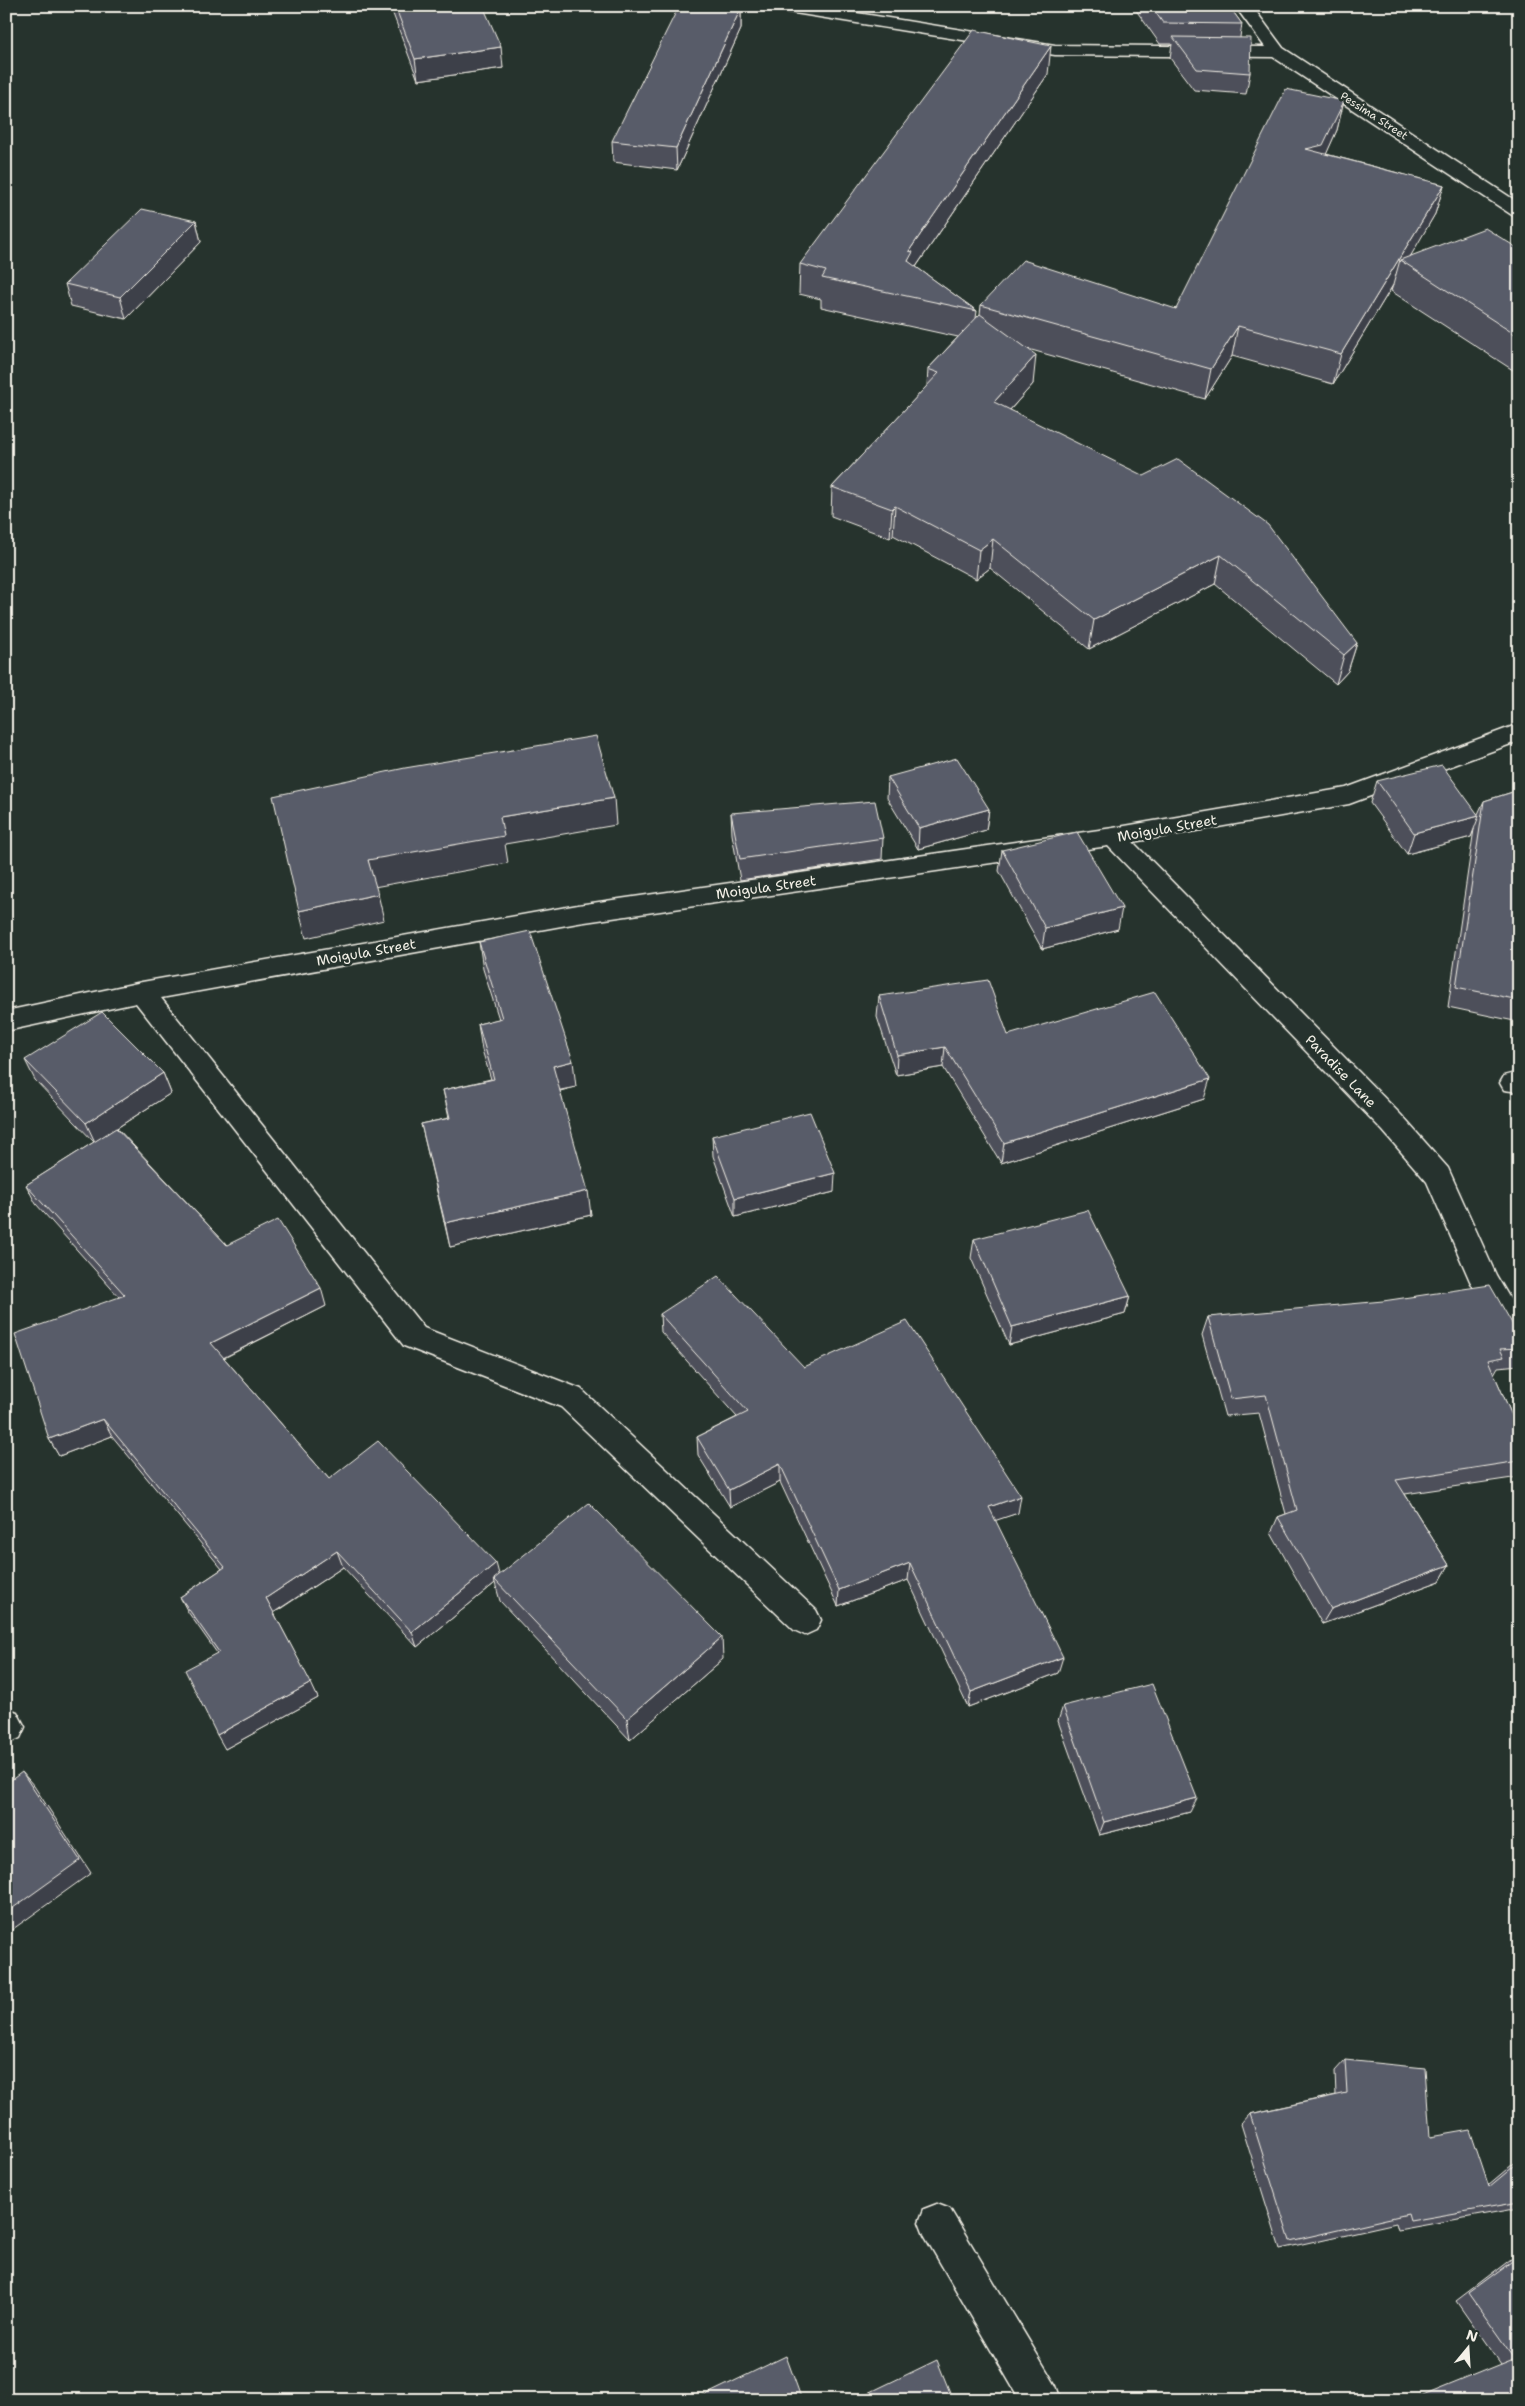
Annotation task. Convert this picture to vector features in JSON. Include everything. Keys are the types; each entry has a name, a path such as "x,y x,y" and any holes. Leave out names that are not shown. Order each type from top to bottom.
{"street":[{"path":"782,6 1055,50 1277,52"},
{"name":"Pessima Street","path":"1243,6 1277,52 1519,210"},
{"name":"Moigula Street","path":"6,1021 142,992 578,914 1113,837 1349,796 1519,732"},
{"name":"Paradise Lane","path":"1113,837 1392,1123 1438,1176 1484,1281 1519,1340"},
{"path":"142,992 414,1337 572,1398 805,1620"},
{"path":"937,2222 1042,2400"}],"building":[{"path":"395,6 483,6 501,47 415,59"},
{"path":"679,6 732,6 741,8 676,148 612,141"},
{"path":"1151,6 1229,6 1242,24 1163,23"},
{"path":"974,30 1051,46 909,251 913,252 908,261 977,311 822,278 826,271 800,264"},
{"path":"1173,37 1251,38 1250,73 1197,69"},
{"path":"1286,89 1344,101 1323,145 1306,149 1444,185 1341,354 1238,326 1211,369 981,305 1023,260 1176,309"},
{"path":"142,209 196,221 120,297 65,284"},
{"path":"1485,228 1519,249 1519,337 1400,260"},
{"path":"980,314 1036,355 994,402 1144,476 1178,459 1268,525 1357,643 1344,655 1221,555 1094,620 993,539 979,550 895,506 892,509 832,487 939,373 928,369"},
{"path":"596,736 614,798 500,817 504,836 368,860 378,894 299,911 273,796 405,768"},
{"path":"957,758 989,809 919,828 888,777"},
{"path":"1442,765 1479,816 1414,833 1377,781"},
{"path":"1519,790 1519,1000 1456,987 1484,801"},
{"path":"875,801 883,838 740,859 731,813"},
{"path":"1077,832 1122,908 1045,928 1002,850"},
{"path":"530,931 573,1061 553,1066 588,1191 445,1223 421,1124 450,1118 443,1090 494,1079 478,1024 502,1018 479,942"},
{"path":"988,980 1008,1035 1155,992 1210,1079 1004,1143 945,1047 897,1055 879,996"},
{"path":"102,1012 163,1073 86,1123 25,1060"},
{"path":"810,1112 835,1173 735,1198 712,1136"},
{"path":"116,1128 227,1245 278,1220 321,1288 211,1343 329,1479 378,1441 496,1563 412,1632 337,1551 266,1598 311,1683 217,1735 185,1670 219,1652 180,1597 225,1567 103,1419 49,1439 15,1334 125,1295 26,1185"},
{"path":"1088,1210 1130,1296 1012,1327 974,1239"},
{"path":"718,1276 804,1367 907,1321 1021,1496 989,1507 1063,1657 971,1692 910,1563 839,1590 780,1464 729,1490 697,1437 748,1412 660,1314"},
{"path":"1490,1285 1517,1332 1519,1332 1519,1348 1500,1349 1504,1357 1488,1360 1519,1432 1519,1461 1396,1480 1449,1565 1331,1609 1278,1517 1297,1510 1266,1395 1231,1399 1208,1317 1383,1301"},
{"path":"589,1503 722,1637 627,1719 494,1579"},
{"path":"1152,1684 1197,1798 1104,1822 1063,1706"},
{"path":"22,1772 80,1860 6,1913 6,1784"},
{"path":"1345,2060 1425,2068 1430,2137 1470,2130 1489,2187 1519,2162 1519,2202 1410,2221 1408,2214 1290,2241 1250,2114 1347,2093"},
{"path":"1519,2256 1519,2400 1412,2400 1515,2358 1469,2293"},
{"path":"786,2356 802,2400 695,2400"},
{"path":"937,2360 953,2400 854,2400"}]}
